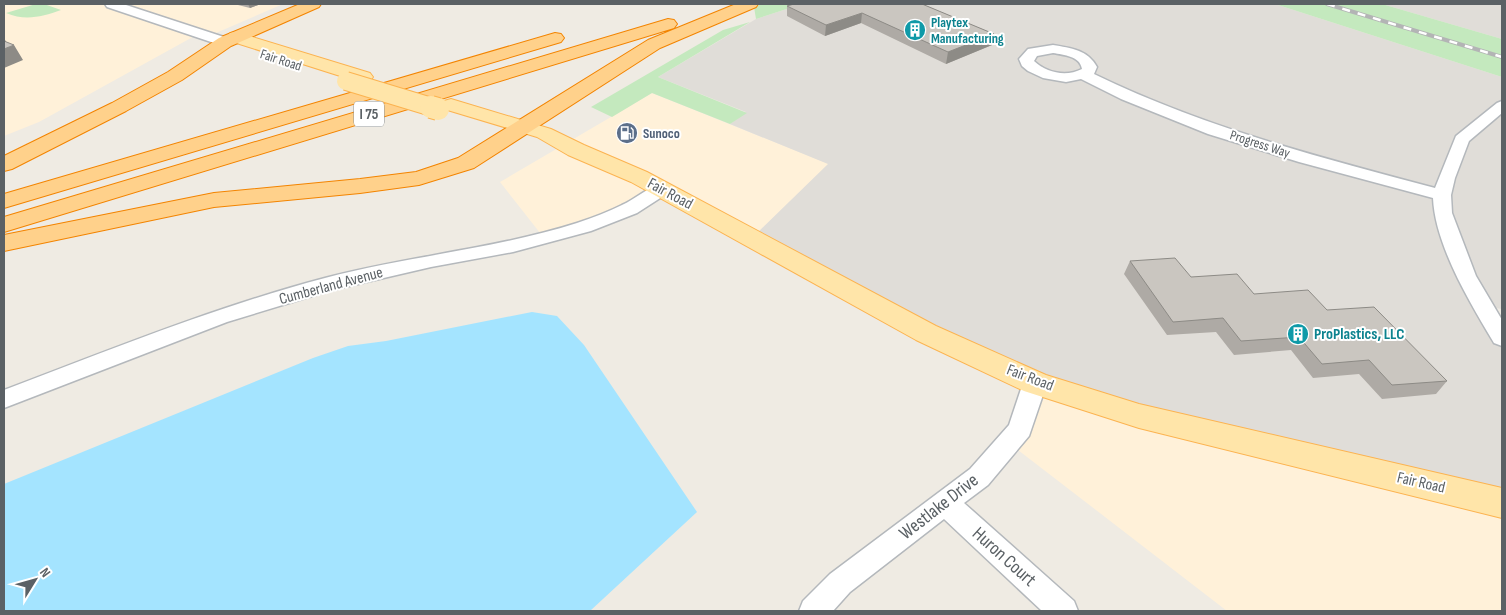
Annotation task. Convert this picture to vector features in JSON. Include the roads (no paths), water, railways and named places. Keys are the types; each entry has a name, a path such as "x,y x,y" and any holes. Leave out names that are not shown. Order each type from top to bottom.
{"highway":[{"path":"4,164 119,107 175,76 230,39 313,4"},
{"name":"I 75","path":"4,225 734,4"},
{"path":"4,243 214,200 360,186 419,178 466,163 654,44 750,4"},
{"path":"615,21 662,6"},
{"name":"I 75","path":"4,201 577,32"}],"main road":[{"name":"Fair Road","path":"230,39 518,129 594,158 662,189 926,333 1035,382 1139,416 1502,503"}],"street":[{"name":"Fair Road","path":"111,4 230,39"},
{"name":"Fair Road","path":"129,4 230,39"},
{"name":"Progress Way","path":"1084,75 1154,108 1266,147 1442,195"},
{"path":"1502,106 1462,139 1446,178 1442,195 1444,213 1466,276 1502,338"},
{"name":"Cumberland Avenue","path":"4,399 220,318 328,284 431,261 513,246 584,227 630,209 662,189"},
{"name":"Westlake Drive","path":"814,611 840,583 980,477 1020,430 1035,382"},
{"name":"Huron Court","path":"945,503 1063,611"}],"water":[{"path":"532,312 557,316 584,345 697,512 590,611 4,611 4,484 313,358 348,346 386,341"}],"railway":[{"path":"1327,4 1502,57"}],"place":[{"name":"Playtex Manufacturing","path":"915,30"},
{"name":"Sunoco","path":"627,133"},
{"name":"ProPlastics, LLC","path":"1298,334"}]}
